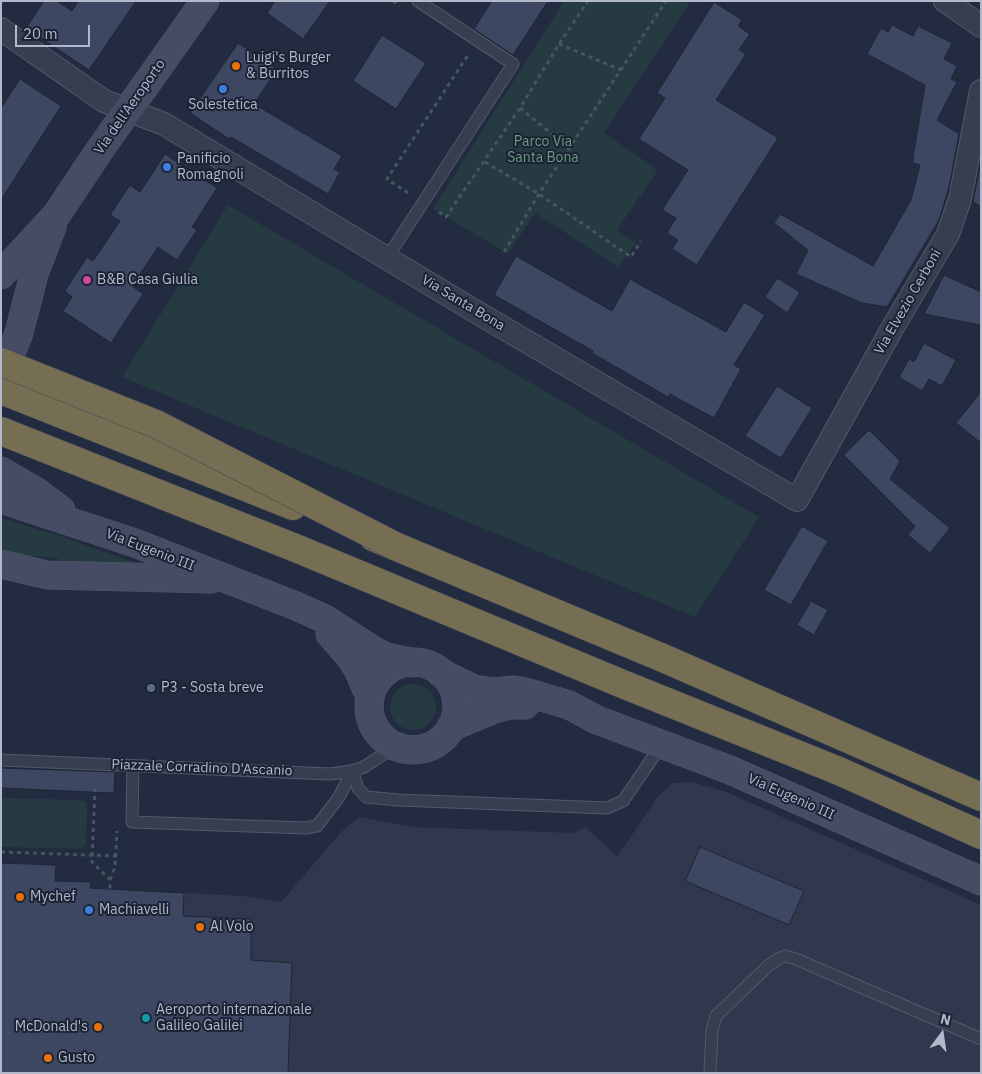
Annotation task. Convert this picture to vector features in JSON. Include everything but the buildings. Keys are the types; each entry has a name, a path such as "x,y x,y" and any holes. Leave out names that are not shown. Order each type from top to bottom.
{"highway":[{"path":"6,359 156,424 395,546"},
{"path":"1,390 395,546 663,658 981,797"},
{"path":"1,431 298,549 625,686 839,771 981,835"}],"street":[{"name":"Via dell'Aeroporto","path":"1,275 57,214 205,1"},
{"path":"945,1 981,26"},
{"name":"Via Santa Bona","path":"1,29 104,101 164,124 797,500"},
{"name":"Via Elvezio Cerboni","path":"797,500 893,327 948,234 960,198 981,91"},
{"name":"Via dell'Aeroporto","path":"6,359 19,333 34,274 57,214"},
{"path":"1,471 37,492 78,523"},
{"name":"Via Eugenio III","path":"1,499 135,543 296,606 325,619 374,652 414,663"},
{"path":"5,570 64,576 225,579"},
{"name":"Via Eugenio III","path":"296,606 331,635 350,657 370,698"},
{"path":"414,663 429,666 442,674 451,685 457,705 451,727 444,737 428,747 414,750 396,746 380,736 370,715 370,698 376,683 386,672 399,665 414,663"},
{"name":"Via Eugenio III","path":"442,674 474,689 494,692 514,690 569,705 597,720 730,770 981,881"},
{"name":"Via Eugenio III","path":"451,727 494,709 511,705 530,706 597,720"}],"lane":[{"path":"387,258 513,64 418,1"},
{"path":"352,771 358,788 366,798 607,808 623,801 662,744"},
{"name":"Piazzale Corradino D'Ascanio","path":"1,760 330,774 352,771 372,762 396,746"},
{"path":"133,766 132,822 306,828 317,826 339,797 352,771"},
{"path":"710,1073 712,1030 716,1016 769,965 785,956 796,959 981,1039"}],"path":[{"path":"393,1 400,6"},
{"path":"469,53 387,179 446,216 485,162 588,1"},
{"path":"504,252 539,194 665,3 660,1"},
{"path":"559,44 621,70"},
{"path":"520,108 569,148"},
{"path":"485,162 539,194 631,257 641,241"},
{"path":"95,788 92,862 110,880 110,890"},
{"path":"1,852 116,856"}],"shaded area":[{"name":"Aeroporto internazionale Galileo Galilei","path":"691,782 724,791 981,905 981,1073 1,1073 1,879 91,882 90,888 244,896 281,902 343,830 359,817 413,827 573,833 586,827 617,857 659,795 673,783"}],"green space":[{"name":"Parco Via Santa Bona","path":"564,1 691,1 604,133 658,170 617,230 636,243 618,267 535,213 508,254 433,209"},
{"path":"228,205 759,517 695,617 122,377"},
{"path":"1,518 63,537 138,564 82,568 52,557 1,556"},
{"path":"418,684 430,690 435,698 435,716 430,724 422,729 408,730 396,724 391,716 390,702 396,690 404,685"},
{"path":"1,798 81,800 87,803 86,844 81,849 1,847"}],"place":[{"name":"Luigi's Burger & Burritos","path":"236,66"},
{"name":"Solestetica","path":"223,89"},
{"name":"Panificio Romagnoli","path":"167,167"},
{"name":"B&B Casa Giulia","path":"87,280"},
{"name":"P3 - Sosta breve","path":"151,688"},
{"name":"Mychef","path":"20,897"},
{"name":"Machiavelli","path":"89,910"},
{"name":"Al Volo","path":"200,927"},
{"name":"Aeroporto internazionale Galileo Galilei","path":"146,1018"},
{"name":"McDonald's","path":"98,1027"},
{"name":"Gusto","path":"48,1058"}]}
